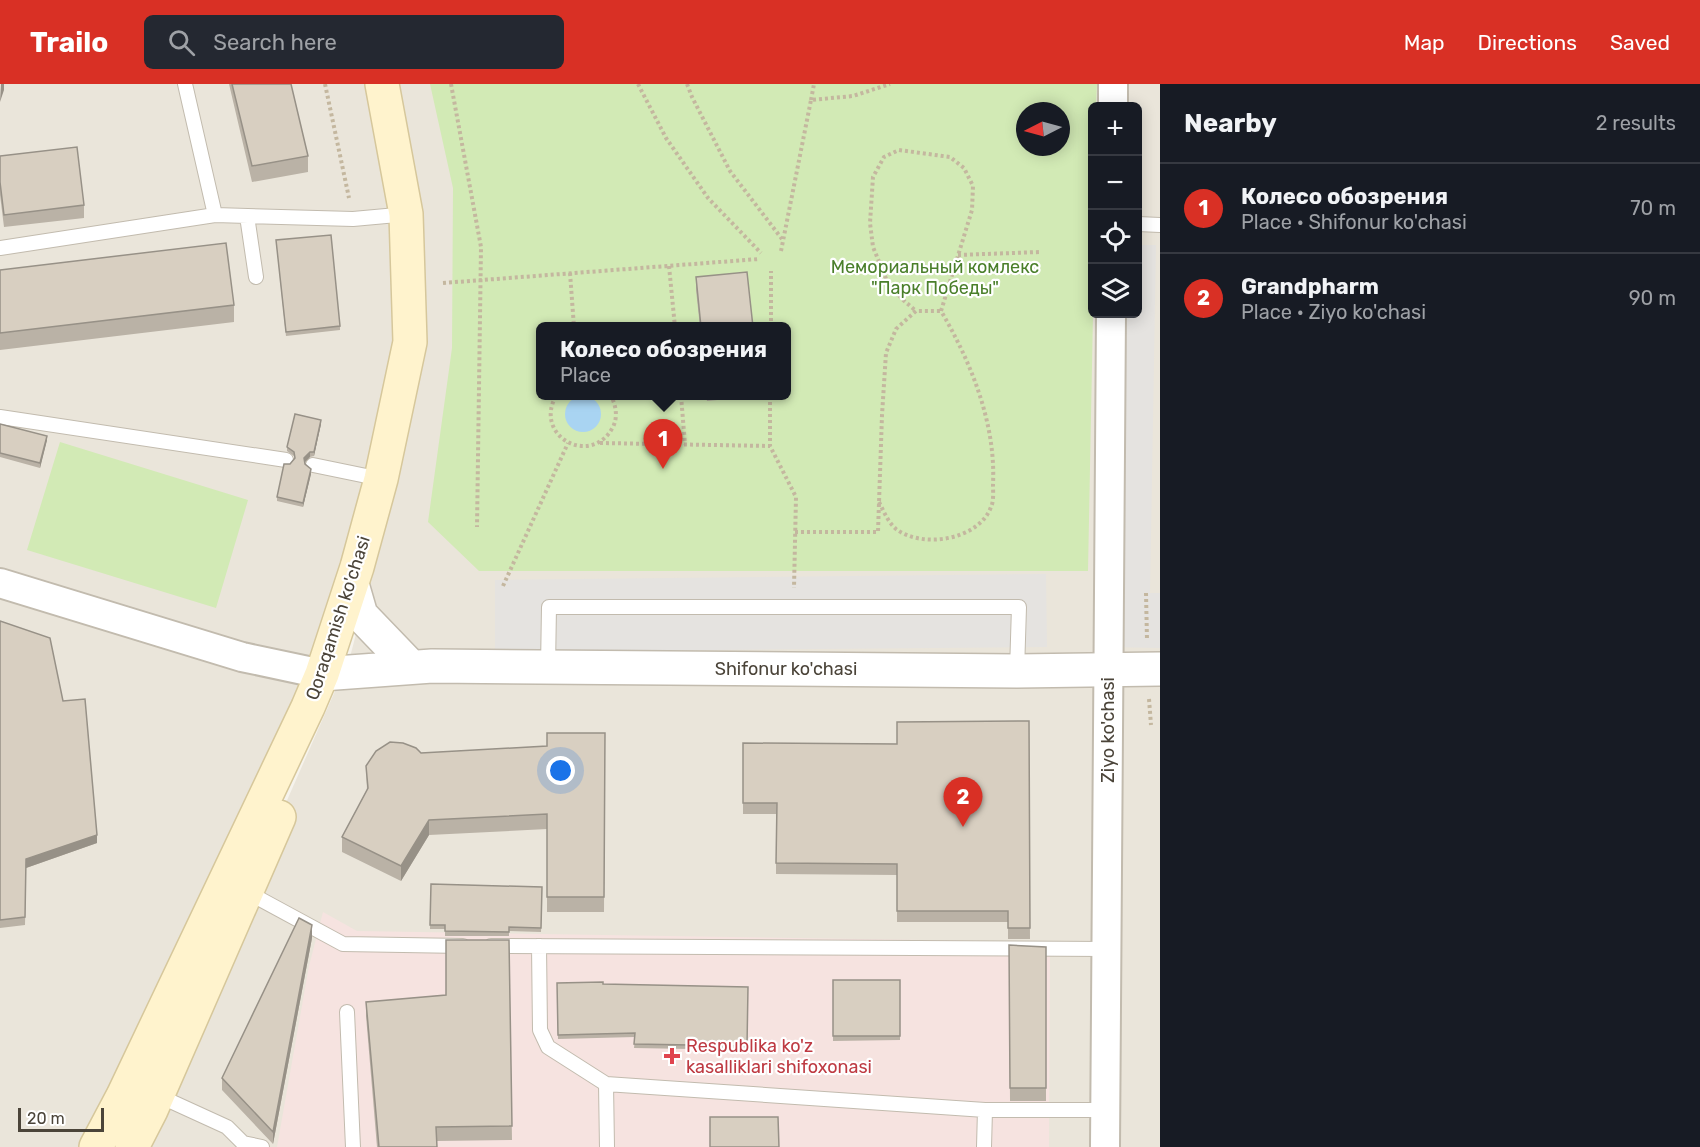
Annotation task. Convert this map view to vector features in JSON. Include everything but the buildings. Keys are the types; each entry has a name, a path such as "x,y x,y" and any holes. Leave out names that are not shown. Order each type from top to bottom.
{"main road":[{"name":"Qoraqamish ko'chasi","path":"382,84 414,214"},
{"name":"Qoraqamish ko'chasi","path":"132,1147 247,892 333,674 352,584 388,480 428,342 399,84"},
{"name":"Qoraqamish ko'chasi","path":"96,1147 361,615 388,480"}],"street":[{"path":"1113,84 1113,102"},
{"name":"Ziyo ko'chasi","path":"1105,1147 1112,318"},
{"path":"0,583 242,657 333,674"},
{"path":"352,584 361,615 411,667"},
{"name":"Shifonur ko'chasi","path":"333,674 411,667 1160,669"}],"lane":[{"path":"185,84 215,215"},
{"path":"0,248 215,215 353,219 414,214"},
{"path":"248,216 256,276"},
{"path":"1142,224 1160,225"},
{"path":"0,417 285,460"},
{"path":"313,465 388,480"},
{"path":"548,668 549,607 1019,607 1017,670"},
{"path":"247,892 343,944 1107,949"},
{"path":"538,946 540,1030 548,1047 606,1084 984,1110 1106,1110"},
{"path":"347,1011 353,1147"},
{"path":"606,1084 607,1147"},
{"path":"157,1095 227,1127 245,1145 262,1147"},
{"path":"85,1147 104,1107 123,1096"},
{"path":"984,1110 984,1147"}],"path":[{"path":"325,84 353,219"},
{"path":"451,84 481,247 477,527"},
{"path":"638,84 666,138 708,198 761,253"},
{"path":"687,84 730,171 783,240"},
{"path":"781,251 814,84"},
{"path":"811,100 852,96 890,84"},
{"path":"879,502 888,520 898,530 931,540 960,536 979,525 992,507 993,475 989,432 975,383 957,337 941,311 972,210 973,186 964,168 950,157 898,150 884,157 873,177 870,204 873,247 887,281 902,299 916,311 941,311"},
{"path":"958,255 1041,252"},
{"path":"443,282 759,259"},
{"path":"669,266 675,322"},
{"path":"771,271 771,322"},
{"path":"570,273 574,322"},
{"path":"795,532 878,532 886,353 896,329 916,311"},
{"path":"554,400 550,418 553,428 568,442 579,446 600,443 770,446"},
{"path":"600,443 615,423 616,412 612,400"},
{"path":"681,400 685,444"},
{"path":"770,400 770,446 796,497 794,607"},
{"path":"503,586 568,442"}],"shaded area":[{"path":"0,84 382,84 410,342 357,567 96,1147 0,1147"},
{"path":"396,84 1160,84 1160,1147 132,1147 151,1110 350,657 394,489 426,349 420,220"},
{"path":"1142,245 1156,245 1150,593 1160,593 1160,648 1109,647 1111,318 1142,318"},
{"path":"1046,574 1047,647 495,652 495,580"},
{"name":"Respublika ko'z kasalliklari shifoxonasi","path":"323,912 357,931 1050,942 1049,1147 277,1147 309,966"}],"green space":[{"name":"Мемориальный комлекс \"Парк Победы\"","path":"430,84 1097,84 1096,102 1088,102 1088,318 1093,318 1088,571 479,571 428,522 452,348 453,188"},
{"path":"60,442 248,500 216,608 27,550"}],"water":[{"path":"574,400 592,400 599,407 601,414 599,421 590,430 583,432 576,430 567,421 565,414 567,407"}],"place":[{"name":"Колесо обозрения","path":"663,469"},
{"name":"Grandpharm","path":"963,827"},
{"name":"Respublika ko'z kasalliklari shifoxonasi","path":"672,1056"}]}
